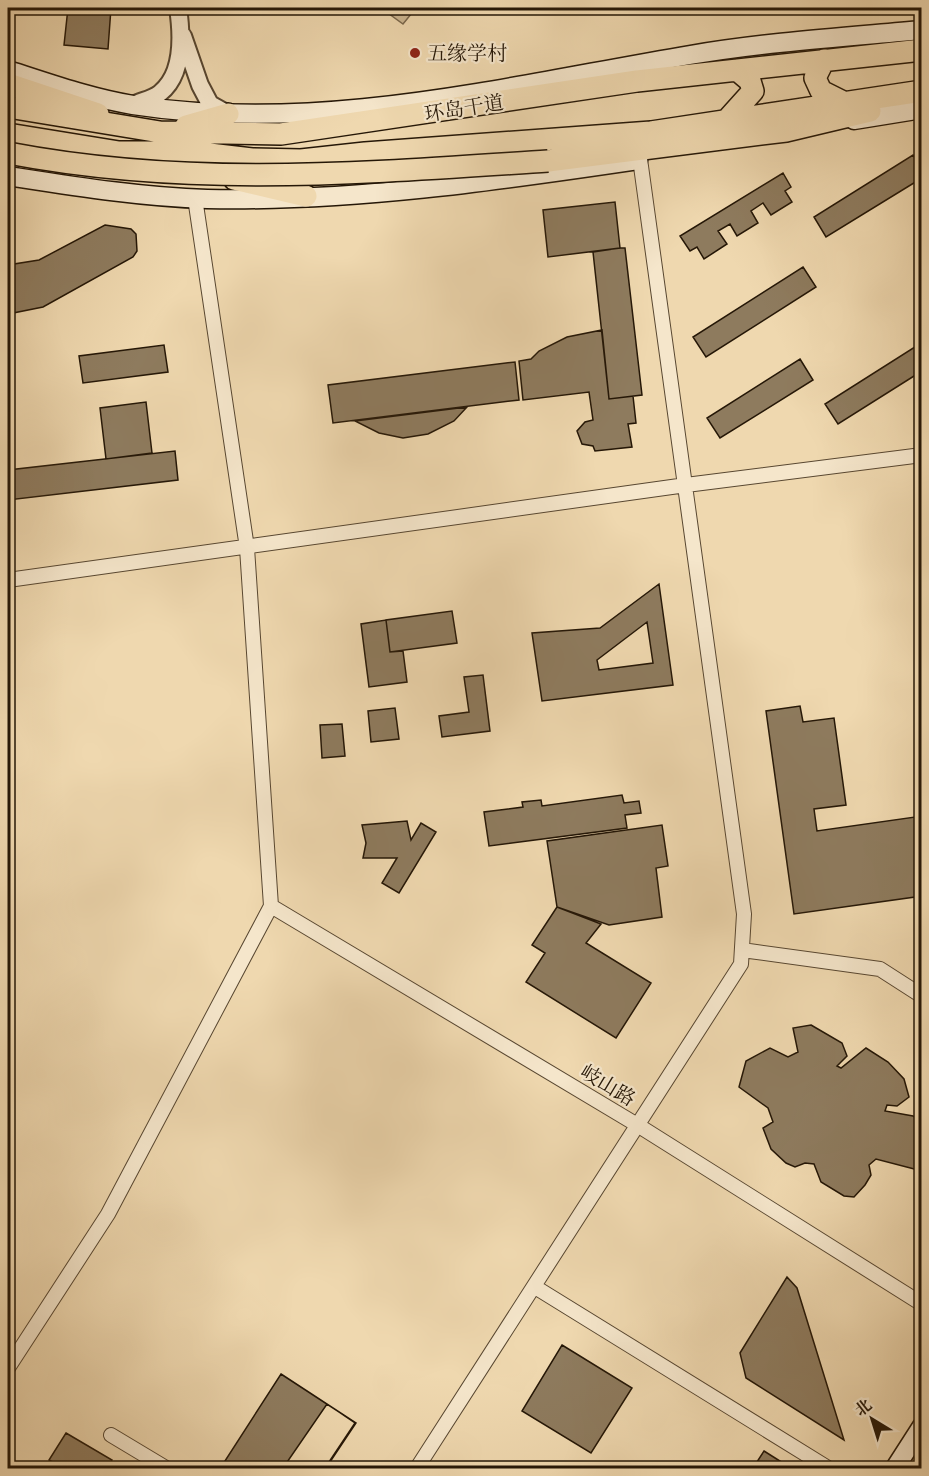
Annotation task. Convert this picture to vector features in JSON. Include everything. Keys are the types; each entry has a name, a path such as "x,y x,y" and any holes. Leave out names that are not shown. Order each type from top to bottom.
{"highway":[{"name":"环岛干道","path":"8,107 150,131 281,134 637,81 921,50"},
{"path":"824,60 815,78 821,91 846,103"},
{"path":"726,121 753,91 750,81 737,70"},
{"path":"8,84 150,131 228,114"},
{"name":"环岛干道","path":"8,134 119,152 192,152 252,159 301,160 365,153 651,132 921,91"},
{"path":"8,153 103,169 286,176 548,161 786,131 921,96"},
{"path":"119,152 306,196"}],"main road":[{"path":"8,70 90,96 133,105 228,114 328,113 521,87 693,54 921,30"},
{"path":"8,176 195,198 306,196 500,180 640,159 786,131 921,110"},
{"path":"895,1468 921,1426"}],"street":[{"path":"178,8 181,32 200,85 210,104 228,114"},
{"path":"133,105 159,94 173,78 181,32"},
{"path":"417,1468 639,1126 741,964 744,914 640,159"},
{"path":"8,1368 108,1214 271,906 247,548 195,198"},
{"path":"8,580 686,485 921,455"},
{"name":"岐山路","path":"271,906 639,1126 921,1304"},
{"path":"742,950 880,969 921,996"},
{"path":"535,1287 828,1468"},
{"path":"111,1435 166,1468"}],"shaded area":[{"path":"381,8 416,8 403,24"}],"building":[{"path":"68,8 111,8 108,49 64,45"},
{"path":"913,155 922,168 922,178 826,237 814,217"},
{"path":"783,173 791,187 785,191 792,202 771,215 763,203 751,211 758,223 737,236 730,224 718,231 727,244 704,259 697,247 690,251 680,236"},
{"path":"615,202 620,248 548,257 543,210"},
{"path":"105,225 131,229 136,234 137,251 133,257 43,307 8,314 8,265 39,260"},
{"path":"625,248 642,395 609,399 593,252"},
{"path":"803,267 816,287 706,357 693,337"},
{"path":"602,330 609,399 633,396 636,423 628,424 632,447 595,451 593,446 582,444 577,431 585,422 593,420 589,392 523,400 519,361 531,359 539,351 567,337"},
{"path":"164,345 168,372 83,383 79,356"},
{"path":"918,345 922,350 922,371 838,424 825,404"},
{"path":"800,359 813,380 720,438 707,418"},
{"path":"515,362 519,400 333,423 328,385"},
{"path":"146,402 152,453 106,459 100,408"},
{"path":"467,407 454,421 428,434 403,438 379,433 355,421"},
{"path":"175,451 178,480 8,500 8,470"},
{"path":"659,584 673,685 542,701 532,633 600,628","holes":["647,622 653,663 599,670 597,660"]},
{"path":"452,611 457,643 390,652 386,620"},
{"path":"386,620 390,652 403,651 407,682 369,687 361,624"},
{"path":"483,675 490,731 442,737 439,716 469,712 464,677"},
{"path":"800,706 803,722 834,718 846,805 814,809 817,831 922,816 922,896 794,914 766,711"},
{"path":"395,708 399,739 371,742 368,711"},
{"path":"342,724 345,756 322,758 320,725"},
{"path":"622,795 624,803 639,801 641,813 625,815 627,828 489,846 484,812 523,807 522,802 541,800 542,806"},
{"path":"407,821 411,840 421,823 436,832 399,893 382,883 397,858 363,858 366,843 362,825"},
{"path":"662,825 668,866 656,868 662,917 609,925 557,907 547,841"},
{"path":"557,907 601,924 586,943 651,983 616,1038 526,982 545,953 532,945"},
{"path":"811,1025 842,1043 847,1056 837,1066 841,1068 866,1048 888,1062 904,1079 909,1097 897,1106 887,1105 885,1111 913,1116 922,1123 922,1171 876,1159 869,1165 871,1175 865,1185 854,1197 844,1196 821,1182 814,1164 805,1163 795,1167 786,1163 771,1149 763,1128 773,1122 768,1108 739,1087 746,1061 770,1048 788,1057 798,1052 793,1028"},
{"path":"787,1277 797,1288 844,1440 746,1378 740,1353"},
{"path":"562,1345 632,1388 591,1453 522,1411"},
{"path":"281,1374 356,1423 326,1468 230,1468 223,1464"},
{"path":"327,1404 355,1423 325,1468 283,1468"},
{"path":"66,1433 112,1460 107,1468 63,1468 49,1460"},
{"path":"764,1451 791,1468 753,1468"}],"place":[{"name":"五缘学村","path":"415,53"}]}
